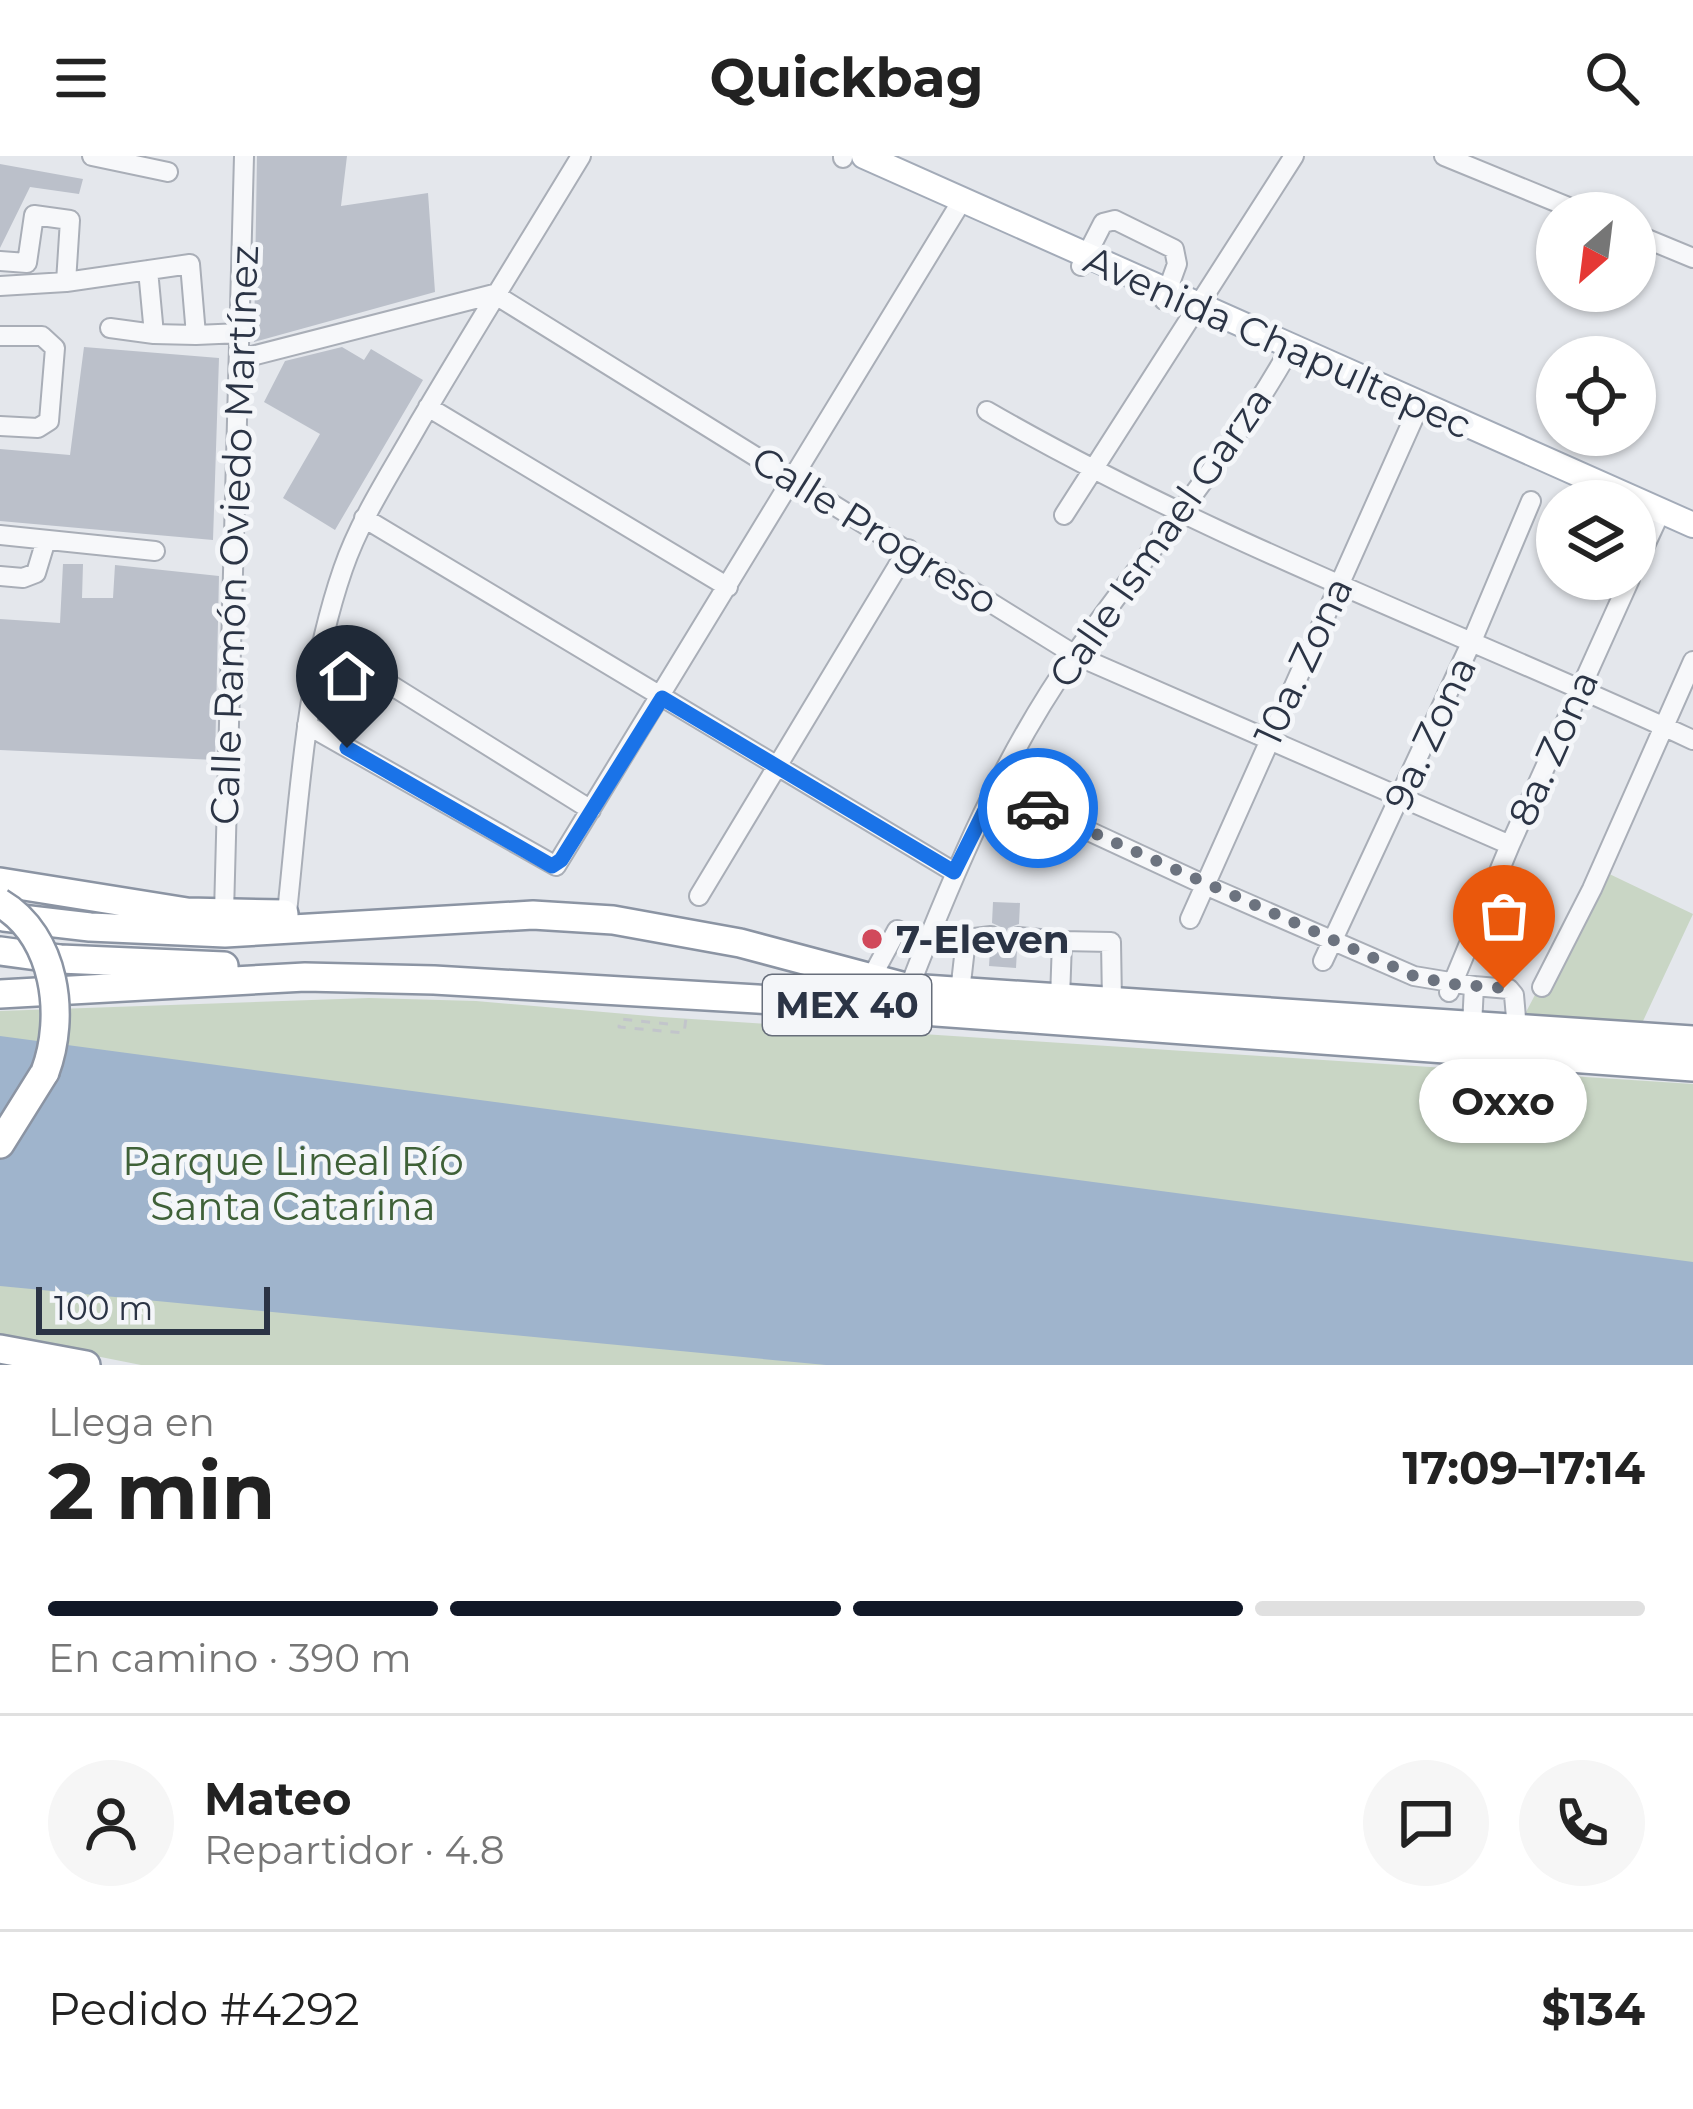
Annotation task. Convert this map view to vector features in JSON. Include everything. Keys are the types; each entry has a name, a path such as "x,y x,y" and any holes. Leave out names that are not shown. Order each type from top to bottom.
{"highway":[{"path":"0,882 125,904 286,923"},
{"path":"0,903 38,946 53,983 57,1019 45,1072 0,1144"},
{"name":"MEX 40","path":"286,923 352,914 394,925 532,915 613,920 740,943 909,988 1693,1040"},
{"path":"0,916 90,927 286,923"},
{"path":"0,950 59,959 237,966 305,977"},
{"name":"MEX 40","path":"0,994 305,977 757,999 1693,1067"},
{"path":"757,999 870,980"},
{"path":"0,1348 86,1365"}],"main road":[{"path":"842,156 958,207"},
{"name":"Avenida Chapultepec","path":"863,156 958,207 1577,480"},
{"path":"1418,409 1570,480"},
{"name":"Avenida Chapultepec","path":"1656,514 1693,525"},
{"path":"1656,516 1693,536"}],"street":[{"path":"92,156 167,172"},
{"name":"Calle Ramón Oviedo Martínez","path":"224,913 244,156"},
{"path":"286,923 307,725 322,642 343,570 364,518 494,294 581,156"},
{"path":"1064,515 1294,156"},
{"path":"1448,157 1536,194"},
{"path":"307,725 556,866 958,207"},
{"path":"25,284 34,215 70,220 66,282"},
{"path":"1083,261 1103,223 1115,220 1174,249 1177,264 1166,297"},
{"path":"1656,243 1693,258"},
{"path":"0,262 27,263"},
{"path":"0,286 66,282 190,264 196,335"},
{"path":"148,270 154,334"},
{"path":"240,358 494,294"},
{"name":"Calle Progreso","path":"494,294 1075,655 1510,845"},
{"path":"110,328 154,334 241,333"},
{"path":"0,336 43,336 55,348 49,421 38,428 0,426"},
{"name":"Calle Ismael Garza","path":"909,988 954,872 1036,714 1289,351"},
{"path":"428,407 728,587"},
{"name":"10a. Zona","path":"1190,919 1418,409"},
{"path":"987,411 1091,472 1179,514 1693,740"},
{"name":"9a. Zona","path":"1323,961 1401,798 1531,501"},
{"path":"364,518 954,872"},
{"path":"0,536 155,550"},
{"path":"0,576 23,578 36,573 46,540"},
{"path":"699,896 908,549"},
{"name":"8a. Zona","path":"1450,989 1620,600"},
{"path":"322,642 591,810"},
{"path":"1542,987 1592,889 1693,661"},
{"path":"996,788 1414,976 1450,989 1474,986 1513,992 1517,1029"},
{"path":"870,980 897,930 927,944"},
{"path":"960,992 966,939 991,936"},
{"path":"1018,938 1112,942 1112,1002"},
{"path":"1060,999 1062,941"},
{"path":"1472,1026 1474,986"}],"path":[{"path":"668,1024 620,1019 619,1027 684,1033"}],"green space":[{"path":"1601,870 1693,914 1636,1036 1517,1029"},
{"name":"Parque Lineal Río Santa Catarina","path":"369,998 476,1001 1693,1084 1693,1365 141,1365 0,1337 0,1011"}],"water":[{"path":"0,1036 1693,1262 1693,1365 826,1365 0,1286"}],"building":[{"path":"257,156 347,156 341,206 428,193 435,292 254,342"},
{"path":"0,164 83,179 79,194 30,187 0,248"},
{"path":"84,347 219,358 213,540 0,521 0,449 70,455"},
{"path":"342,347 364,360 371,349 423,380 335,530 283,498 320,434 264,402 285,361"},
{"path":"63,564 83,564 82,598 113,598 115,565 219,576 215,760 0,750 0,619 60,623"},
{"path":"993,902 1020,903 1019,924 1008,928 1005,937 1009,947 1017,950 1016,968 989,966 990,950 1000,946 1004,936 1001,927 992,923"}],"way so far":[{"path":"1038,808 1414,976 1504,988"}],"place":[{"name":"7-Eleven","path":"872,939"},
{"name":"Oxxo","path":"1504,988"}],"route":[{"path":"347,748 552,866 561,860 662,698 954,872 996,788 1038,808"}]}
